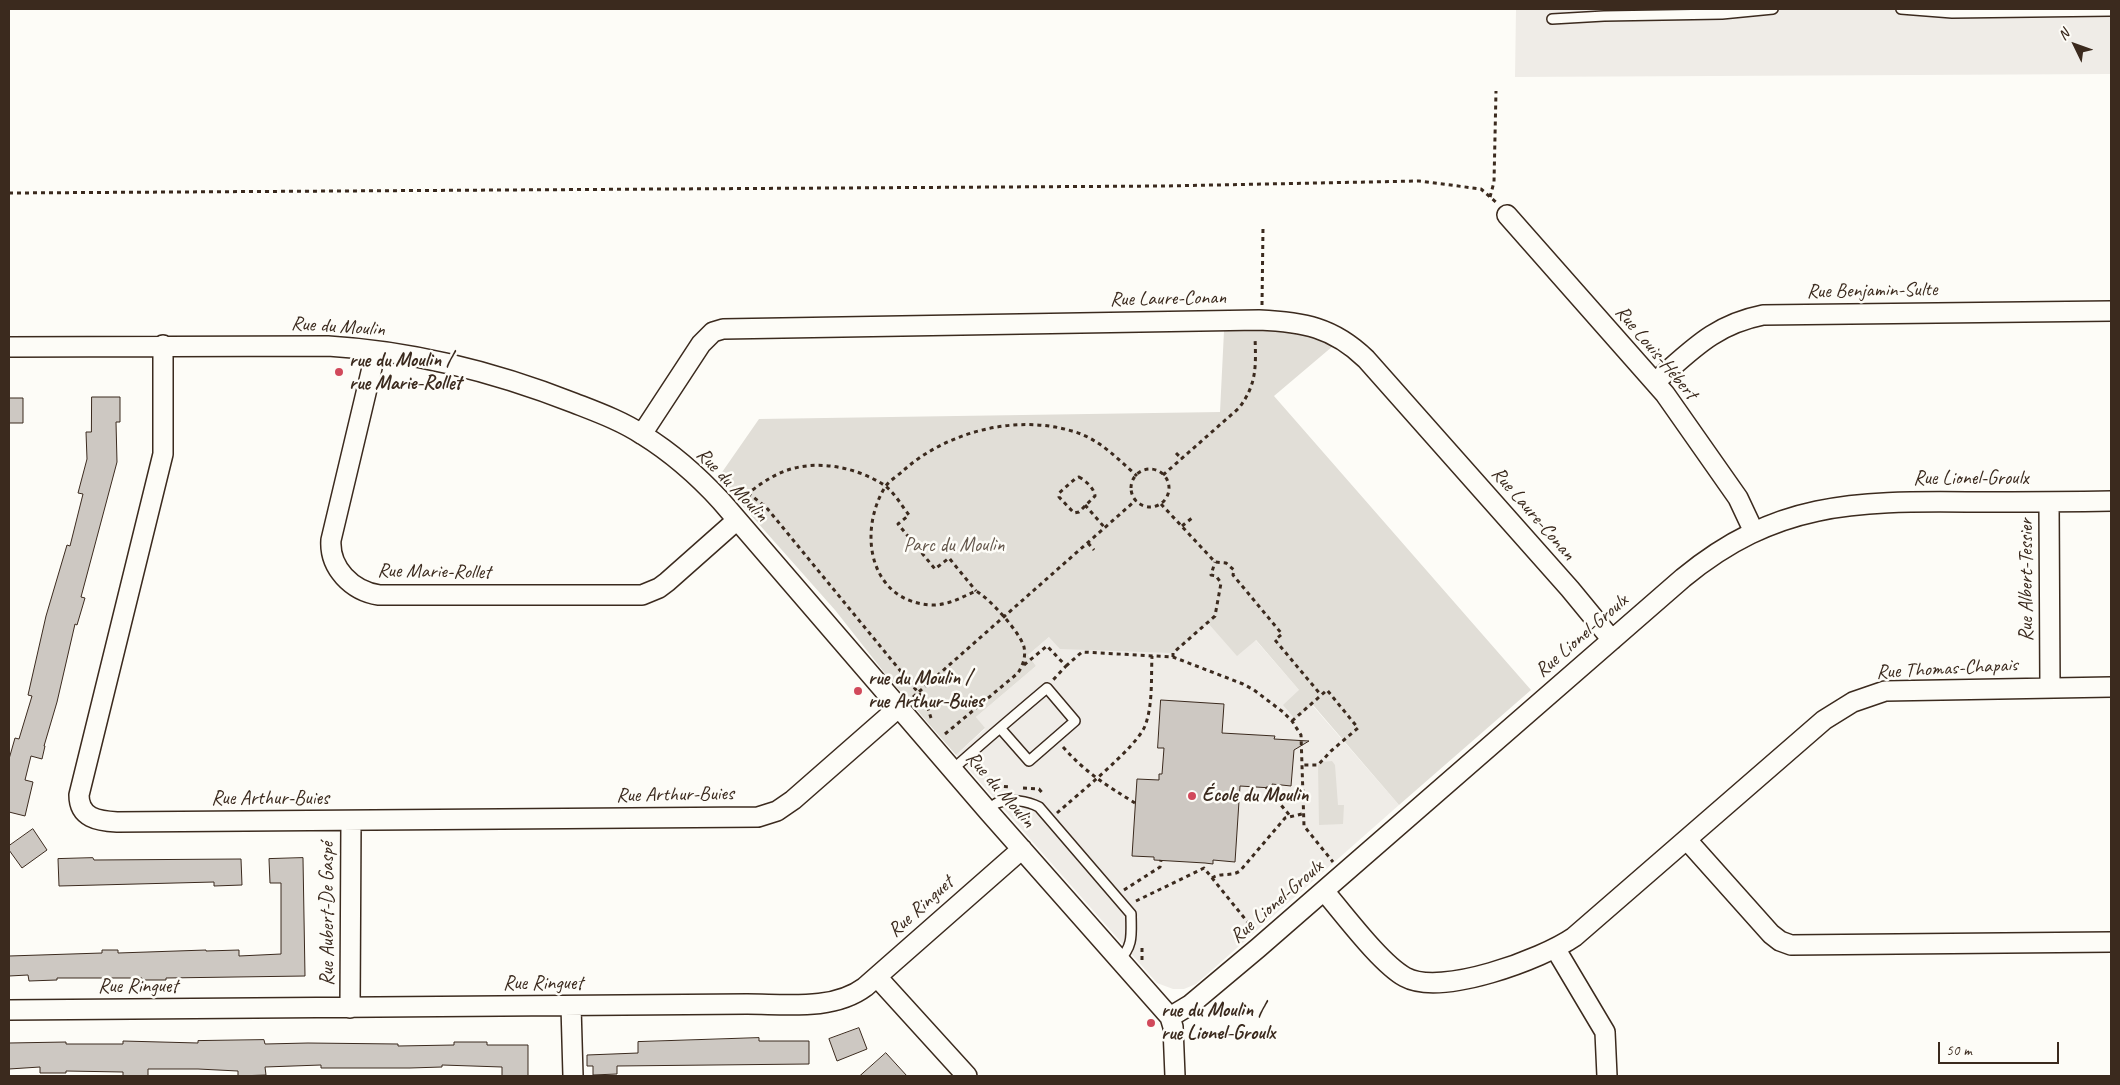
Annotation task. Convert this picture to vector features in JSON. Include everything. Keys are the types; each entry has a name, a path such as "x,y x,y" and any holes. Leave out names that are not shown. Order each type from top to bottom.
{"street":[{"name":"Rue Louis-Hébert","path":"1507,215 1655,382 1742,504 1754,532"},
{"name":"Rue Benjamin-Sulte","path":"1655,382 1714,333 1737,322 1763,315 2111,311"},
{"name":"Rue Laure-Conan","path":"642,434 701,344 713,332 723,329 1259,320 1302,324 1336,336 1366,358 1612,640"},
{"name":"Rue du Moulin","path":"9,347 163,345 328,346 376,351 456,365 533,388 594,411 642,434 687,468 707,486 903,705 952,770 1170,1016"},
{"name":"Rue Arthur-Buies","path":"163,345 163,454 83,773 79,795 80,806 90,817 104,822 766,816 794,800 903,705"},
{"name":"Rue Marie-Rollet","path":"376,351 331,540 331,550 337,567 347,581 359,589 379,595 642,595 659,588 667,582 737,520"},
{"name":"Rue Lionel-Groulx","path":"1170,1016 1190,1005 1324,891 1696,567 1726,547 1754,532 1797,516 1846,505 1904,501 2049,503 2111,501"},
{"name":"Rue Albert-Tessier","path":"2049,503 2050,687"},
{"name":"Rue Thomas-Chapais","path":"1324,891 1389,966 1404,977 1419,982 1441,983 1477,976 1555,948 1584,929 1824,720 1853,702 1885,691 2111,687"},
{"name":"Rue Aubert-De Gaspé","path":"350,1008 351,821"},
{"path":"1687,840 1771,934 1780,941 1791,945 2111,942"},
{"name":"Rue Ringuet","path":"9,1010 820,1003 854,994 1022,849"},
{"path":"1555,948 1605,1032 1606,1076"},
{"path":"877,976 967,1076"},
{"path":"571,1006 572,1076"},
{"path":"1170,1016 1173,1027 1175,1076"}],"lane":[{"path":"1552,20 1604,16 1722,14 1773,9"},
{"path":"1901,9 1952,12 2111,11"},
{"path":"952,770 1000,728 1047,688 1076,721 1029,760 1000,728"},
{"path":"988,811 997,803 1009,802 1022,801 1039,807 1131,914 1130,946 1119,960"}],"path":[{"path":"1490,197 1494,182 1496,91"},
{"path":"9,194 1164,186 1419,181 1481,189 1507,215"},
{"path":"1262,228 1262,311"},
{"path":"1163,475 1239,408 1248,397 1256,374 1255,332"},
{"path":"976,591 955,601 933,605 915,601 900,595 890,587 881,577 874,564 870,551 870,534 874,516 886,486 922,454 940,444 973,432 1019,426 1059,428 1081,434 1102,446 1137,476"},
{"path":"1176,453 1182,459"},
{"path":"927,725 932,717 926,702 766,507 748,493 785,471 822,465 845,468 886,486 909,515 898,524 935,569 949,558 976,591 1004,617 1024,645 1023,665"},
{"path":"1149,470 1155,470 1163,475 1168,482 1169,489 1168,495 1161,504 1147,507 1136,500 1132,483 1137,476 1149,470"},
{"path":"1080,477 1095,492 1095,496 1085,506 1079,512 1074,513 1059,497 1059,493 1076,478 1080,477"},
{"path":"903,705 1136,500"},
{"path":"1161,504 1215,562 1226,563 1234,570 1233,575 1282,634 1275,640 1321,695"},
{"path":"1085,506 1105,528"},
{"path":"1182,526 1192,518"},
{"path":"1088,543 1094,550"},
{"path":"1173,658 1173,653 1215,616 1221,583 1216,576 1211,575 1215,562"},
{"path":"939,739 1011,680 1023,665 1047,646 1066,666"},
{"path":"1059,672 1082,652 1152,656 1173,658 1254,690 1292,721 1301,735 1302,814 1306,830 1335,864"},
{"path":"1058,812 1135,741 1145,727 1150,702 1152,656"},
{"path":"1292,721 1327,690 1358,728 1318,765 1302,765"},
{"path":"1071,755 1095,778 1135,803"},
{"path":"1266,787 1291,817"},
{"path":"1212,878 1216,875 1231,875 1240,871 1285,818 1302,814"},
{"path":"1126,889 1160,867 1161,860"},
{"path":"1204,864 1204,868 1257,933"},
{"path":"1136,901 1204,868"}],"shaded area":[{"path":"1516,9 2111,9 2111,74 1515,77"},
{"name":"École du Moulin","path":"1226,606 1399,805 1196,984 1184,989 1173,989 1157,983 956,755 985,729 976,717 1036,666 1028,655 1049,637"}],"green space":[{"name":"Parc du Moulin","path":"1224,331 1293,333 1320,340 1333,346 1274,396 1531,690 1399,805 1313,705 1295,719 1283,705 1299,690 1256,640 1237,656 1208,623 1173,653 1060,649 1049,637 1028,655 1036,666 976,717 985,728 956,755 887,676 835,610 718,478 759,419 1220,412"},
{"path":"1332,761 1335,765 1338,805 1344,805 1343,824 1319,825 1318,765 1322,762"}],"building":[{"path":"92,397 120,397 120,422 116,422 117,462 81,597 85,598 77,625 75,624 42,759 31,756 25,780 33,782 25,816 9,812 9,759 15,738 19,739 32,696 28,695 46,616 67,545 70,546 83,494 78,493 87,459 86,432 91,432"},
{"path":"9,398 23,398 23,423 9,423"},
{"path":"1161,700 1224,704 1222,733 1275,736 1274,739 1309,741 1294,750 1291,786 1272,784 1272,788 1240,786 1235,862 1213,860 1213,864 1154,860 1154,857 1132,856 1137,779 1159,780 1159,774 1162,774 1164,748 1158,748"},
{"path":"33,829 47,850 22,868 9,850 9,846"},
{"path":"93,858 94,860 241,859 242,885 214,886 214,882 59,886 58,859"},
{"path":"303,858 305,976 166,978 166,980 142,980 142,978 57,978 57,980 29,981 28,975 9,976 9,956 102,953 102,950 118,950 118,953 239,950 239,956 281,954 281,883 270,883 269,859"},
{"path":"859,1028 867,1049 837,1061 829,1039"},
{"path":"759,1038 759,1041 809,1041 809,1064 617,1066 617,1074 593,1075 593,1066 587,1066 587,1055 638,1053 638,1042"},
{"path":"264,1040 265,1044 398,1044 398,1046 454,1045 454,1042 487,1042 487,1045 528,1045 528,1076 502,1076 502,1067 442,1065 442,1067 410,1068 321,1068 321,1065 265,1067 266,1075 238,1076 238,1071 198,1069 148,1069 148,1076 123,1076 123,1072 66,1071 66,1073 40,1073 40,1067 9,1069 9,1043 123,1044 123,1041 198,1043 198,1041"},
{"path":"886,1053 907,1076 860,1076"}],"place":[{"name":"rue du Moulin / rue Marie-Rollet","path":"339,372"},
{"name":"rue du Moulin / rue Arthur-Buies","path":"858,691"},
{"name":"École du Moulin","path":"1192,796"},
{"name":"rue du Moulin / rue Lionel-Groulx","path":"1151,1023"}]}
